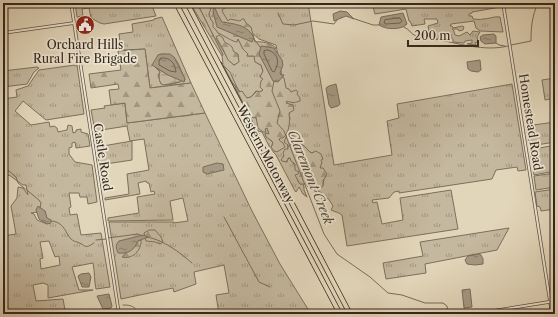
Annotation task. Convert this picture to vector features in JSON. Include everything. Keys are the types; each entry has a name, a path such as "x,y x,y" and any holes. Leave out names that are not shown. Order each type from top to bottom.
{"highway":[{"name":"Western Motorway","path":"176,3 340,314"},
{"name":"Western Motorway","path":"186,3 350,314"}],"street":[{"name":"Castle Road","path":"71,3 119,314"},
{"name":"Homestead Road","path":"503,3 552,314"},
{"path":"3,33 74,22"},
{"path":"3,184 6,189 3,194"},
{"path":"474,314 555,301"}],"green space":[{"path":"75,3 151,3 156,16 104,24 91,18 89,8 82,9 83,16 77,17"},
{"path":"190,3 197,3 223,55 222,56"},
{"path":"197,3 203,3 211,8 213,22 218,33 229,38 238,38 243,49 248,54 247,56 254,56 257,63 261,65 263,71 263,90 260,92 256,91 251,97 247,98 240,92 227,72 244,105 265,129 267,128 269,135 265,134 266,137 272,141 273,144 279,140 290,119 276,45 259,39 244,26 222,22 216,3 308,3 334,165 392,155 387,121 399,118 397,104 512,84 526,170 518,171 517,167 496,170 492,179 399,193 399,191 394,192 389,198 372,200 373,203 377,202 382,224 403,220 400,198 451,190 458,229 347,246 342,215 331,210 333,206 328,198 324,201 322,200 322,193 318,191 323,186 324,179 314,152 310,152 298,142 294,136 287,135 288,149 282,160 287,162 287,159 290,158 299,172 297,180 300,184 303,184 307,197 303,194 299,187 296,192 295,191 262,132 258,131 259,134 221,62 223,64 223,55","holes":["218,37 234,52 236,64 234,65 227,57 216,38"]},
{"path":"203,3 227,3 227,7 222,11 228,21 230,19 240,21 244,19 251,27 255,42 266,43 276,48 273,50 281,77 284,78 286,88 291,92 296,90 298,92 297,94 300,101 287,101 286,103 293,105 294,110 289,113 287,132 283,138 280,138 279,140 285,147 277,152 271,147 273,144 272,141 266,137 265,133 269,134 267,128 265,129 266,132 263,132 258,128 256,117 253,118 244,105 236,87 223,65 230,72 239,92 242,91 247,98 251,97 257,91 260,92 263,90 260,87 263,79 260,77 263,71 261,65 255,62 254,56 247,56 248,54 243,49 238,39 237,42 235,42 218,33 213,27 213,22 209,14 211,8"},
{"path":"372,3 499,3 500,7 472,12 469,16 472,16 473,19 500,17 503,32 480,31 476,28 474,21 451,24 450,26 453,28 464,27 463,30 459,31 458,29 452,29 455,35 459,36 467,32 470,35 473,31 480,32 477,37 478,42 475,43 476,45 467,44 472,43 472,40 465,41 464,43 453,42 453,39 450,37 449,38 448,35 444,37 447,39 437,39 428,35 427,32 429,31 428,26 438,23 437,19 424,19 425,24 412,26 406,9 375,14"},
{"path":"162,17 191,83 150,88 145,49 121,50 119,34 133,32 132,24","holes":["162,54 167,54 177,61 185,79 184,82 181,80 180,82 168,85 161,84 158,75 160,72 154,63"]},
{"path":"219,35 232,47 234,52 238,54 239,62 234,65 228,60 216,37"},
{"path":"145,49 150,88 191,83 205,113 127,123 125,103 111,105 109,90 119,89 118,84 91,88 89,74 121,70 118,51"},
{"path":"77,65 84,114 46,120 23,101 15,111 31,125 49,122 50,127 54,126 57,128 58,132 67,130 68,125 72,126 73,133 76,132 76,130 81,129 81,132 88,134 90,146 76,148 75,142 72,143 72,147 69,148 69,154 75,162 92,165 97,202 88,204 87,197 80,197 79,193 69,193 71,207 69,208 70,215 77,214 81,235 101,233 110,287 96,289 93,263 72,267 79,290 93,290 48,298 48,285 43,283 33,285 36,301 63,299 65,310 41,314 3,314 3,292 6,290 3,277 3,236 16,234 11,206 17,198 18,187 23,188 28,195 26,185 23,185 9,175 7,177 3,152 3,99 17,97 16,90 28,86 39,70","holes":["45,211 47,224 37,220 34,214 31,213","49,241 55,257 59,256 60,265 41,269 40,259 43,258 40,242"]},
{"path":"39,68 34,72 27,84 3,87 3,71"},
{"path":"157,69 181,80 180,82 163,85 161,84 159,77 160,72"},
{"path":"555,78 555,98 545,100 542,80"},
{"path":"125,103 127,123 205,113 252,211 280,264 311,314 219,314 216,295 229,293 224,265 194,272 196,284 174,292 173,288 121,299 109,222 174,223 188,221 183,198 170,201 173,220 108,221 108,218 139,213 137,197 155,194 154,191 151,192 149,183 146,181 138,183 140,194 105,200 105,198 129,194 127,174 149,170 144,139 130,141 127,126 95,131 91,110 105,108 104,106"},
{"path":"555,122 555,142 530,146 526,126"},
{"path":"287,135 294,136 297,142 311,153 316,151 321,154 323,159 321,160 322,162 320,168 323,168 327,174 323,180 323,186 316,192 307,186 307,184 300,184 295,175 299,172 295,170 295,164 290,158 288,158 287,162 281,160 284,156 283,153 285,149 288,149 288,145 284,142"},
{"path":"132,141 132,160 99,165 97,147"},
{"path":"555,145 555,171 534,175 530,150"},
{"path":"555,173 555,187 536,190 534,176"},
{"path":"555,189 555,209 541,211 540,207 537,206 535,192"},
{"path":"509,228 497,250 425,264 426,273 386,279 383,263 423,256 420,242"},
{"path":"149,230 155,230 163,242 160,244 146,241 144,233"},
{"path":"141,240 138,251 133,256 126,258 122,257 137,241"}],"water":[{"path":"214,6 222,22 241,26 248,30 254,38 252,42 217,27 213,11"},
{"path":"340,11 347,12 354,19 346,16 334,21 333,14"},
{"path":"403,13 407,24 405,26 394,29 379,25 381,17"},
{"path":"494,34 496,36 496,43 485,44 481,41 480,37 483,35"},
{"path":"261,46 274,48 282,60 283,65 280,73 281,75 284,75 278,82 273,81 259,54"},
{"path":"170,54 174,57 185,79 184,82 168,75 152,65 158,55"},
{"path":"480,60 481,70 478,72 468,69 467,62"},
{"path":"336,84 340,104 331,108 329,105 326,88"},
{"path":"217,163 223,164 224,170 207,174 203,172 203,167"},
{"path":"38,206 45,211 47,218 51,220 51,223 47,224 39,219 36,210"},
{"path":"143,235 148,237 138,241 131,251 118,253 116,247 119,241"},
{"path":"479,254 483,259 483,264 467,264 465,260 468,256"},
{"path":"89,273 91,277 89,287 82,287 78,276"},
{"path":"470,289 472,307 464,308 462,290"},
{"path":"109,294 112,306 111,308 103,309 97,296"}],"waterway":[{"path":"290,3 291,5 298,3"},
{"path":"511,45 531,41 532,22 538,3"},
{"path":"278,13 283,24 294,25 313,21 334,24 337,20"},
{"path":"352,18 373,25 379,25"},
{"path":"404,27 420,38 490,48 508,46"},
{"name":"Claremont Creek","path":"254,39 260,47"},
{"path":"496,43 505,46"},
{"name":"Claremont Creek","path":"274,81 272,91 280,111 277,123 284,131 324,234 337,254 370,277 388,293 402,295 425,303 443,303 447,306 448,314"},
{"path":"3,166 16,177 18,183 39,200 41,203 40,208"},
{"path":"224,217 259,282 270,287"},
{"path":"51,221 60,224 74,241 87,247 94,243"},
{"path":"108,238 138,234 142,236"},
{"path":"147,237 165,244 192,263"},
{"path":"96,240 106,239"},
{"path":"123,305 132,306 139,314"}],"place":[{"name":"Orchard Hills Rural Fire Brigade","path":"85,25"}]}
